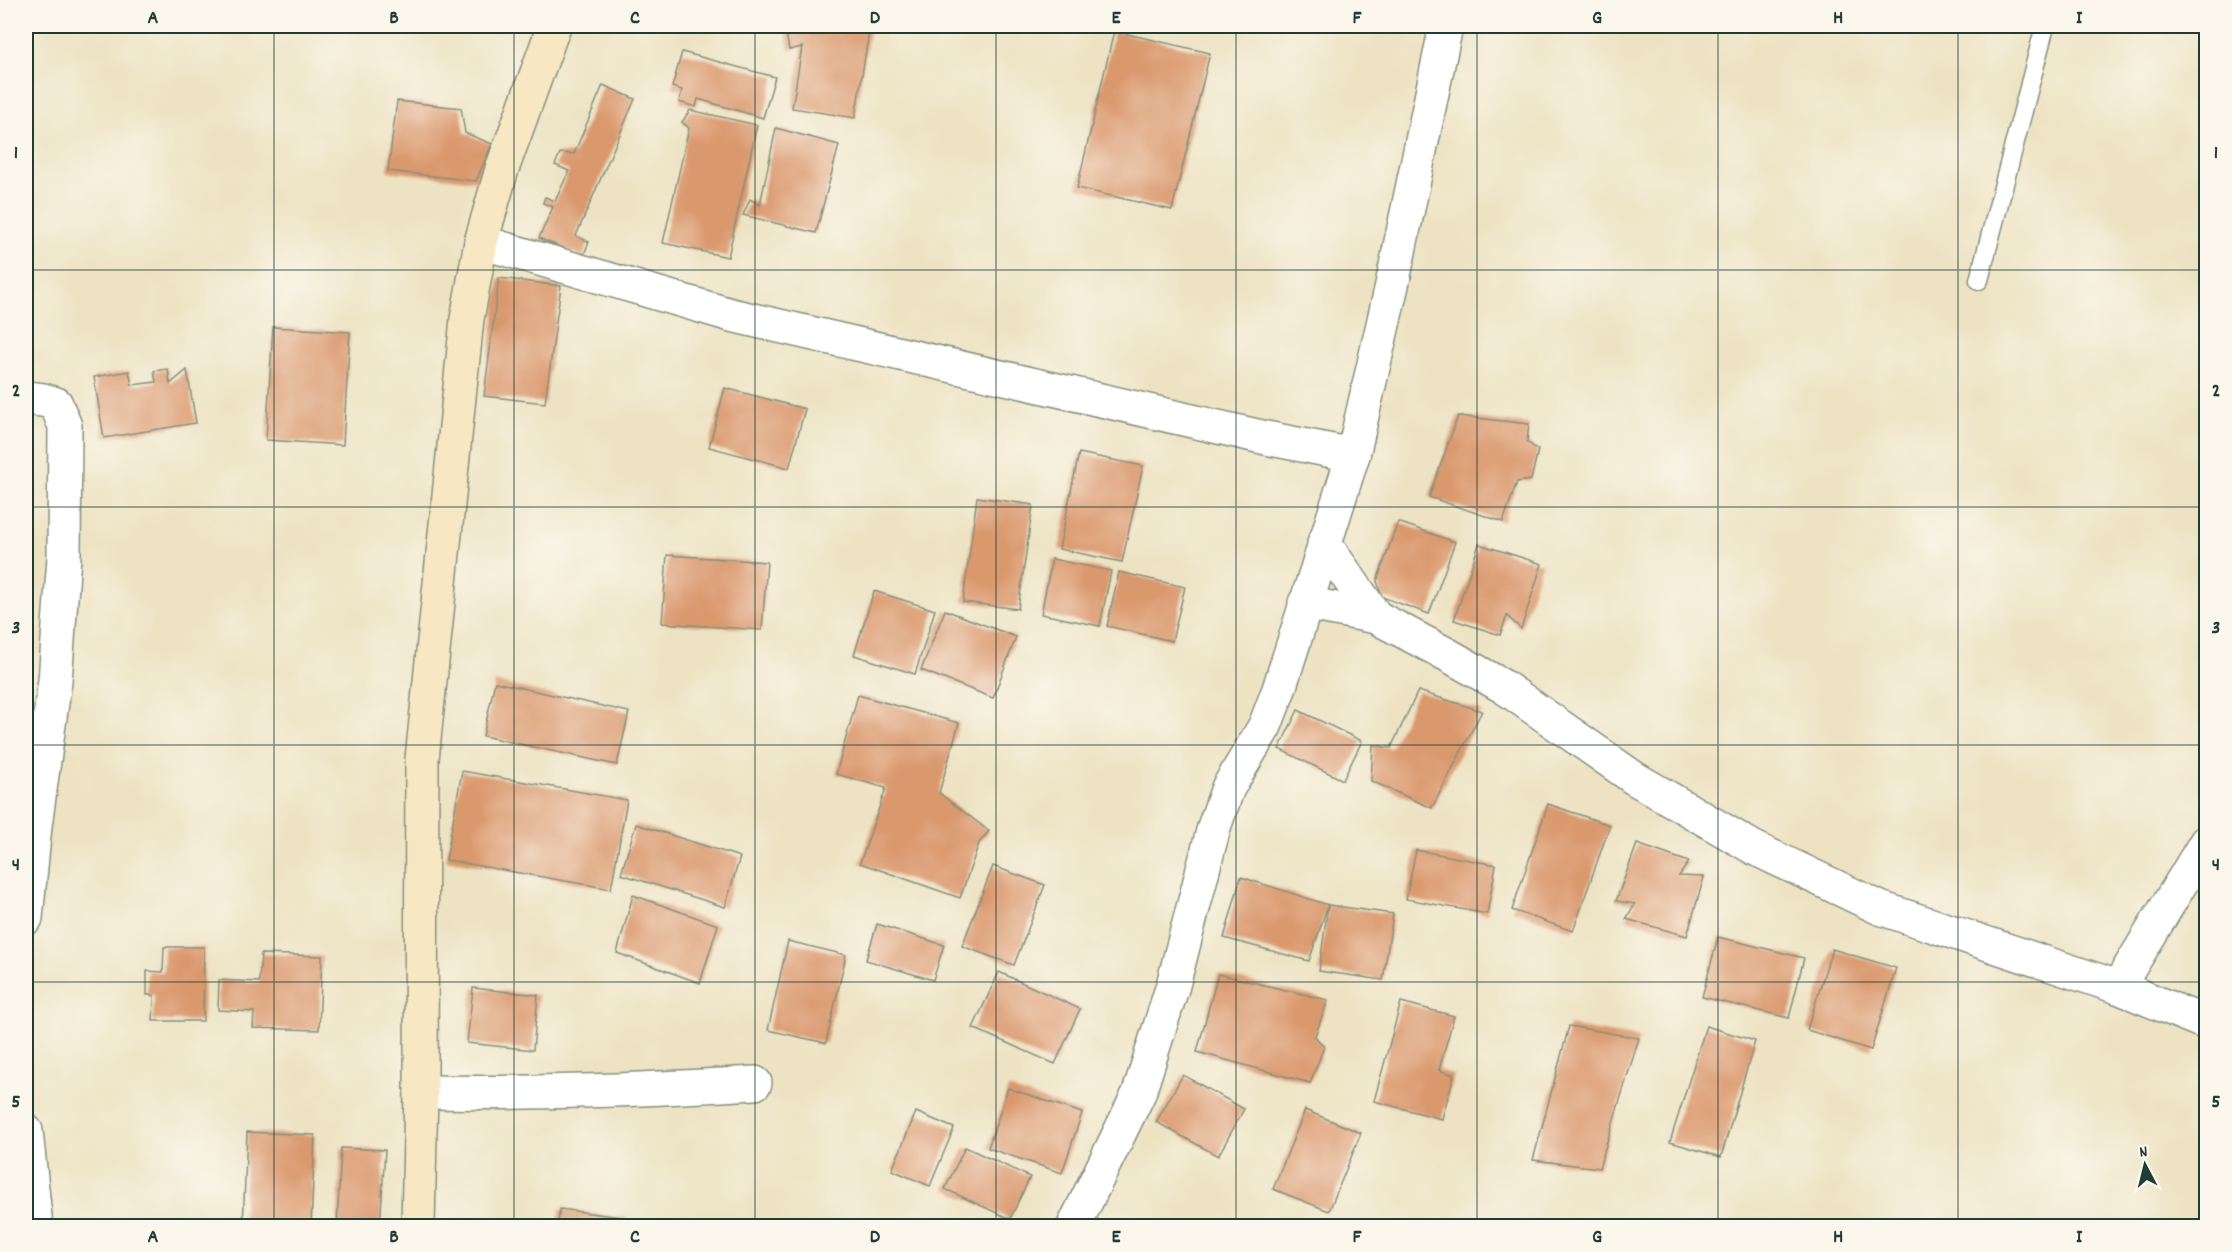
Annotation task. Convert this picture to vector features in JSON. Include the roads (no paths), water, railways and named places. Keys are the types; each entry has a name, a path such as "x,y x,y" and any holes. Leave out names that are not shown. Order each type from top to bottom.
{"street":[{"path":"418,1227 421,1092 422,759 467,319 481,242 502,169 554,26"},
{"path":"1074,1227 1139,1093 1173,985 1214,828 1227,788 1265,726 1279,689 1353,455 1446,26"},
{"path":"481,242 731,315 1266,438 1353,455"},
{"path":"26,398 56,404 65,426 64,557 55,681 35,826 26,918"},
{"path":"1324,543 1376,617"},
{"path":"1305,603 1376,617 1504,687 1634,778 1754,848 1880,908 2118,987 2206,1023"},
{"path":"2118,987 2206,842"},
{"path":"421,1092 508,1094 623,1092 755,1083"},
{"path":"26,1131 36,1227"}],"lane":[{"path":"1979,280 2045,26"}]}
